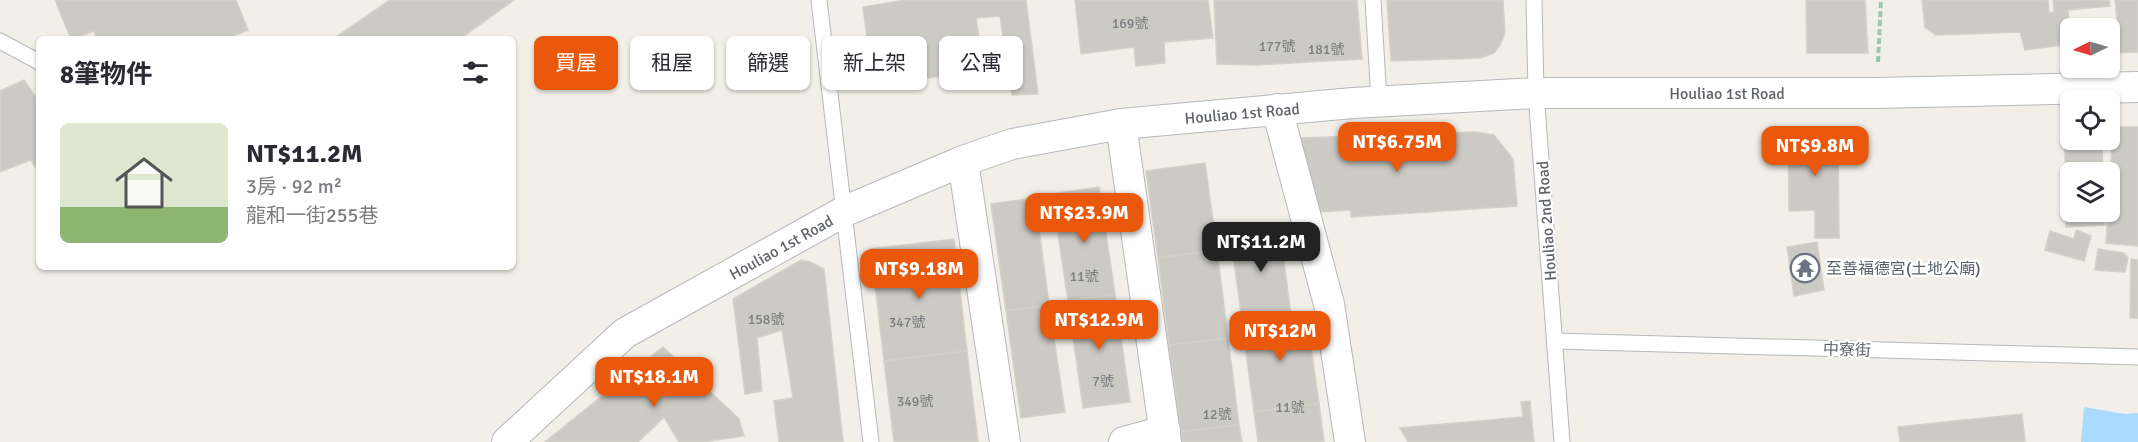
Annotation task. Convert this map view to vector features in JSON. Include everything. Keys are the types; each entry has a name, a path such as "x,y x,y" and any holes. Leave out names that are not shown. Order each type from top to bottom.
{"street":[{"name":"Houliao 1st Road","path":"507,442 625,333 845,211 963,161 1012,144 1120,124 1379,101 1536,93 1876,93 2138,87"},
{"path":"1277,109 1329,304 1350,442"},
{"path":"1120,124 1166,437 1124,442"},
{"path":"963,161 1005,442"}],"lane":[{"path":"819,0 871,442"},
{"path":"1373,0 1379,101"},
{"name":"Houliao 2nd Road","path":"1534,0 1536,93 1562,442"},
{"path":"0,41 36,60"},
{"name":"中寮街","path":"1555,341 2138,357"}],"path":[{"path":"1876,93 1881,0"}],"water":[{"path":"2084,407 2125,414 2138,413 2138,442 2081,442"}],"building":[{"path":"55,0 236,0 248,30 232,36 96,36 94,31 80,36 70,36"},
{"path":"390,0 514,0 464,36 337,36"},
{"path":"905,0 1026,0 1038,94 1012,95 1011,90 1023,90 1023,36 1003,36 1000,16 976,18 979,36 939,36 939,76 927,78 927,36 867,36 863,7"},
{"path":"1075,0 1208,0 1213,38 1164,42 1165,63 1136,66 1134,47 1081,54"},
{"path":"1214,0 1357,0 1362,59 1256,65 1217,64"},
{"path":"1387,0 1503,0 1505,33 1494,53 1480,58 1391,61"},
{"path":"1806,0 1865,0 1868,53 1807,53"},
{"path":"1922,0 2048,0 2049,13 2054,12 2053,0 2109,0 2110,6 2068,10 2068,18 2060,18 2060,45 2025,50 2020,32 1936,35 1925,27"},
{"path":"2115,0 2138,0 2138,52 2120,53 2120,18 2117,18"},
{"path":"24,80 36,98 36,168 31,160 0,172 0,91"},
{"path":"1788,127 1838,129 1839,238 1815,238 1815,210 1789,211"},
{"path":"2120,127 2138,127 2138,246 2106,243 2107,222 2120,222 2120,162 2111,162 2112,150 2120,150"},
{"path":"1475,132 1494,135 1513,159 1517,206 1351,217 1351,210 1300,213 1273,155 1272,139"},
{"path":"2065,150 2102,150 2103,162 2065,162"},
{"path":"1205,163 1217,250 1158,258 1146,171"},
{"path":"1099,187 1115,294 1068,301 1052,194"},
{"path":"1035,198 1049,305 1006,311 991,204"},
{"path":"2066,222 2105,222 2105,225 2066,227"},
{"path":"1279,224 1291,315 1242,321 1230,231"},
{"path":"2076,230 2091,236 2084,261 2045,250 2050,231 2074,239"},
{"path":"954,239 967,351 884,361 871,249"},
{"name":"至善福德宮(土地公廟)","path":"1817,242 1824,290 1794,296 1787,247"},
{"path":"2098,249 2124,253 2128,258 2125,272 2095,270"},
{"path":"1217,250 1228,338 1169,345 1158,258"},
{"path":"2131,259 2138,260 2138,318 2130,318"},
{"path":"801,260 824,269 843,442 779,442 774,401 793,398 782,330 757,338 762,391 745,394 733,299"},
{"path":"1115,294 1130,402 1083,408 1068,301"},
{"path":"1049,305 1065,412 1021,418 1006,311"},
{"path":"1306,313 1319,403 1254,412 1242,321"},
{"path":"1228,338 1239,425 1181,432 1169,345"},
{"path":"663,347 739,419 744,436 702,442 679,442 664,417 638,442 545,442"},
{"path":"967,351 978,442 894,442 884,361"},
{"path":"1530,401 1534,442 1408,442 1400,428 1523,417 1521,402"},
{"path":"1319,403 1324,442 1258,442 1254,412"},
{"path":"2022,414 2025,442 1900,442 1898,427"},
{"path":"1239,425 1242,442 1182,442 1181,432"}],"place":[{"name":"至善福德宮(土地公廟)","path":"1805,268"}]}
